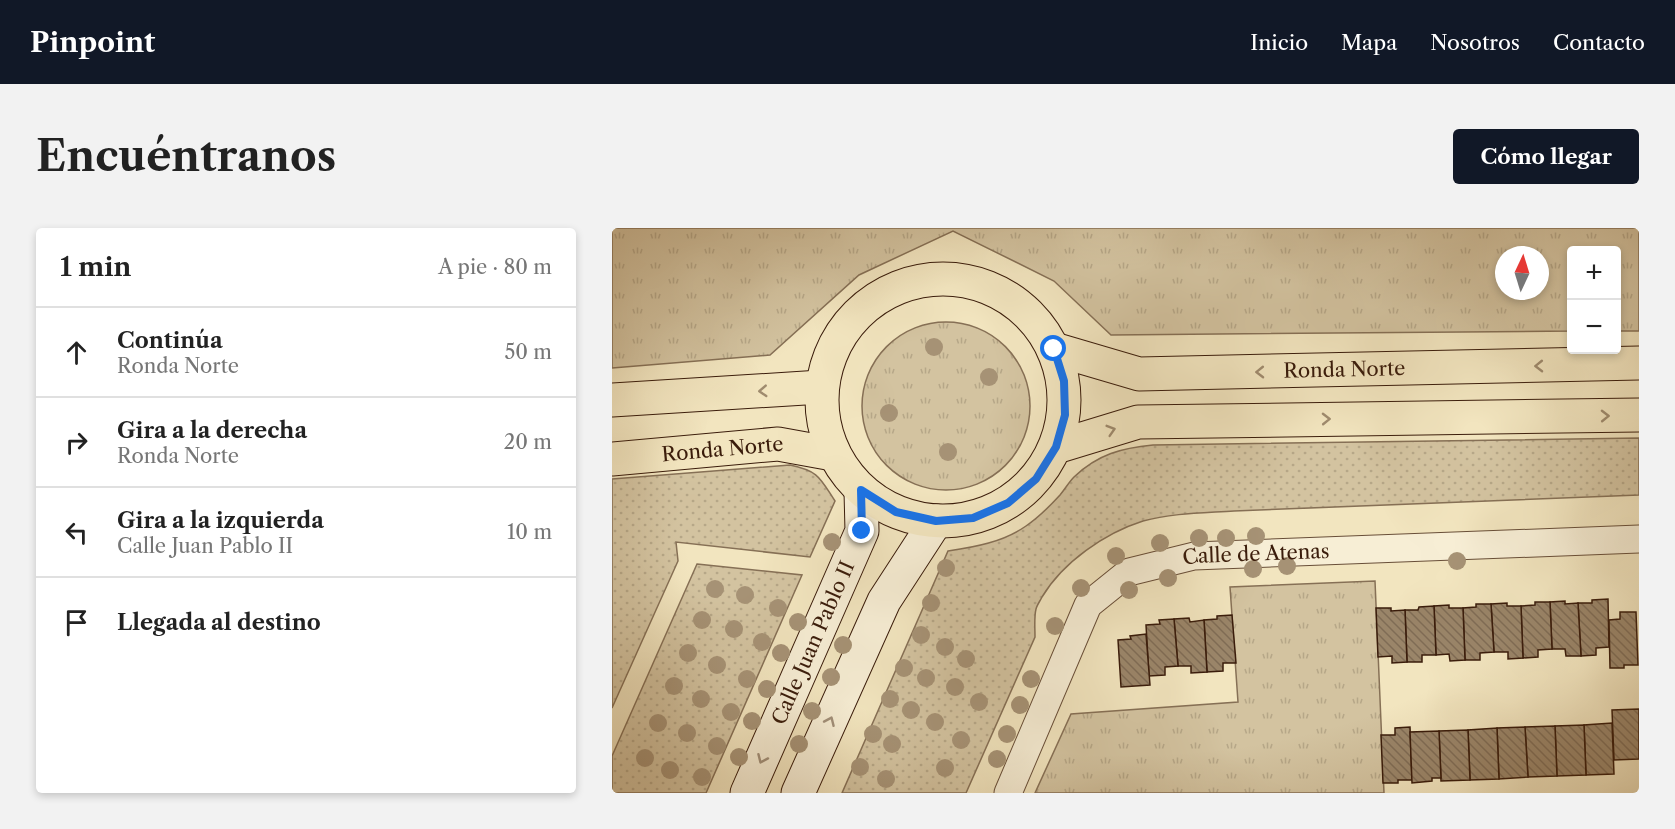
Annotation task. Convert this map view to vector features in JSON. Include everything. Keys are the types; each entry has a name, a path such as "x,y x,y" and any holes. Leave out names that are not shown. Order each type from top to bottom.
{"main road":[{"path":"931,278 973,282 1011,299 1036,321 1054,349 1064,381 1065,415 1056,447 1036,479 1008,503 973,518 936,521 896,512 861,490 845,474 833,454 822,421 821,387 832,347 856,313 891,289 931,278"},
{"name":"Ronda Norte","path":"1054,349 1139,374 1639,363"},
{"path":"612,400 821,387"},
{"path":"1056,447 1138,422 1639,415"},
{"name":"Ronda Norte","path":"612,459 777,444 833,454"},
{"name":"Calle Juan Pablo II","path":"747,793 862,531 861,490"},
{"path":"798,793 884,601 936,521"}],"street":[{"name":"Calle de Atenas","path":"1008,793 1088,605 1129,572 1194,556 1639,539"}],"green space":[{"path":"612,228 1639,228 1639,331 1621,331 1621,246 1567,246 1567,331 1111,335 1054,281 953,231 859,275 770,355 612,368"},
{"path":"946,322 962,323 978,328 1006,346 1024,374 1029,390 1029,422 1024,438 1006,466 978,484 962,489 946,490 930,489 914,484 886,466 868,438 863,422 862,406 863,390 868,374 886,346 914,328 930,323"},
{"path":"1639,438 1639,495 1200,513 1154,518 1129,526 1086,550 1061,572 1042,597 1035,612 1035,637 966,793 842,793 948,551 988,543 1017,532 1044,511 1083,469 1101,458 1121,450 1153,445"},
{"path":"790,465 807,470 818,477 835,501 810,557 676,542 678,561 612,708 612,479"},
{"path":"697,564 802,575 706,793 612,793 612,756"},
{"path":"1375,581 1384,793 1035,793 1071,714 1238,702 1230,587"}],"building":[{"path":"1608,599 1609,647 1596,648 1596,655 1581,656 1578,603 1592,603 1592,600"},
{"path":"1565,601 1565,604 1578,603 1581,656 1566,656 1565,649 1552,649 1550,602"},
{"path":"1535,602 1550,602 1552,649 1538,650 1538,657 1523,658 1521,606 1535,605"},
{"path":"1507,603 1507,606 1521,606 1523,658 1508,659 1508,652 1494,652 1491,604"},
{"path":"1476,604 1491,604 1494,652 1480,653 1480,660 1465,660 1463,608 1476,607"},
{"path":"1449,605 1449,608 1463,608 1465,660 1450,661 1449,654 1436,655 1434,606"},
{"path":"1434,606 1436,655 1422,655 1422,662 1407,662 1405,610"},
{"path":"1376,608 1391,608 1391,611 1405,610 1407,662 1392,663 1392,656 1378,657"},
{"path":"1620,612 1636,612 1638,665 1610,668 1609,620 1620,619"},
{"path":"1232,615 1236,663 1223,663 1223,671 1207,672 1204,620"},
{"path":"1189,618 1190,622 1204,620 1207,672 1191,673 1191,666 1178,666 1174,619"},
{"path":"1174,619 1178,666 1165,667 1165,675 1149,676 1146,625 1160,624 1159,620"},
{"path":"1146,634 1150,685 1121,687 1118,640"},
{"path":"1639,709 1639,759 1614,760 1612,710"},
{"path":"1612,723 1614,774 1586,775 1584,725"},
{"path":"1584,725 1586,775 1557,776 1555,726"},
{"path":"1555,726 1557,776 1528,777 1525,727"},
{"path":"1410,727 1412,780 1383,783 1381,735 1395,735 1395,728"},
{"path":"1525,727 1528,777 1499,779 1497,728"},
{"path":"1497,728 1499,779 1470,780 1468,730"},
{"path":"1468,730 1470,780 1441,781 1439,731"},
{"path":"1439,731 1441,778 1412,783 1410,732"}],"route":[{"path":"862,531 861,490 896,512 936,521 973,518 1008,503 1036,479 1056,447 1065,415 1064,381 1054,349"}]}
